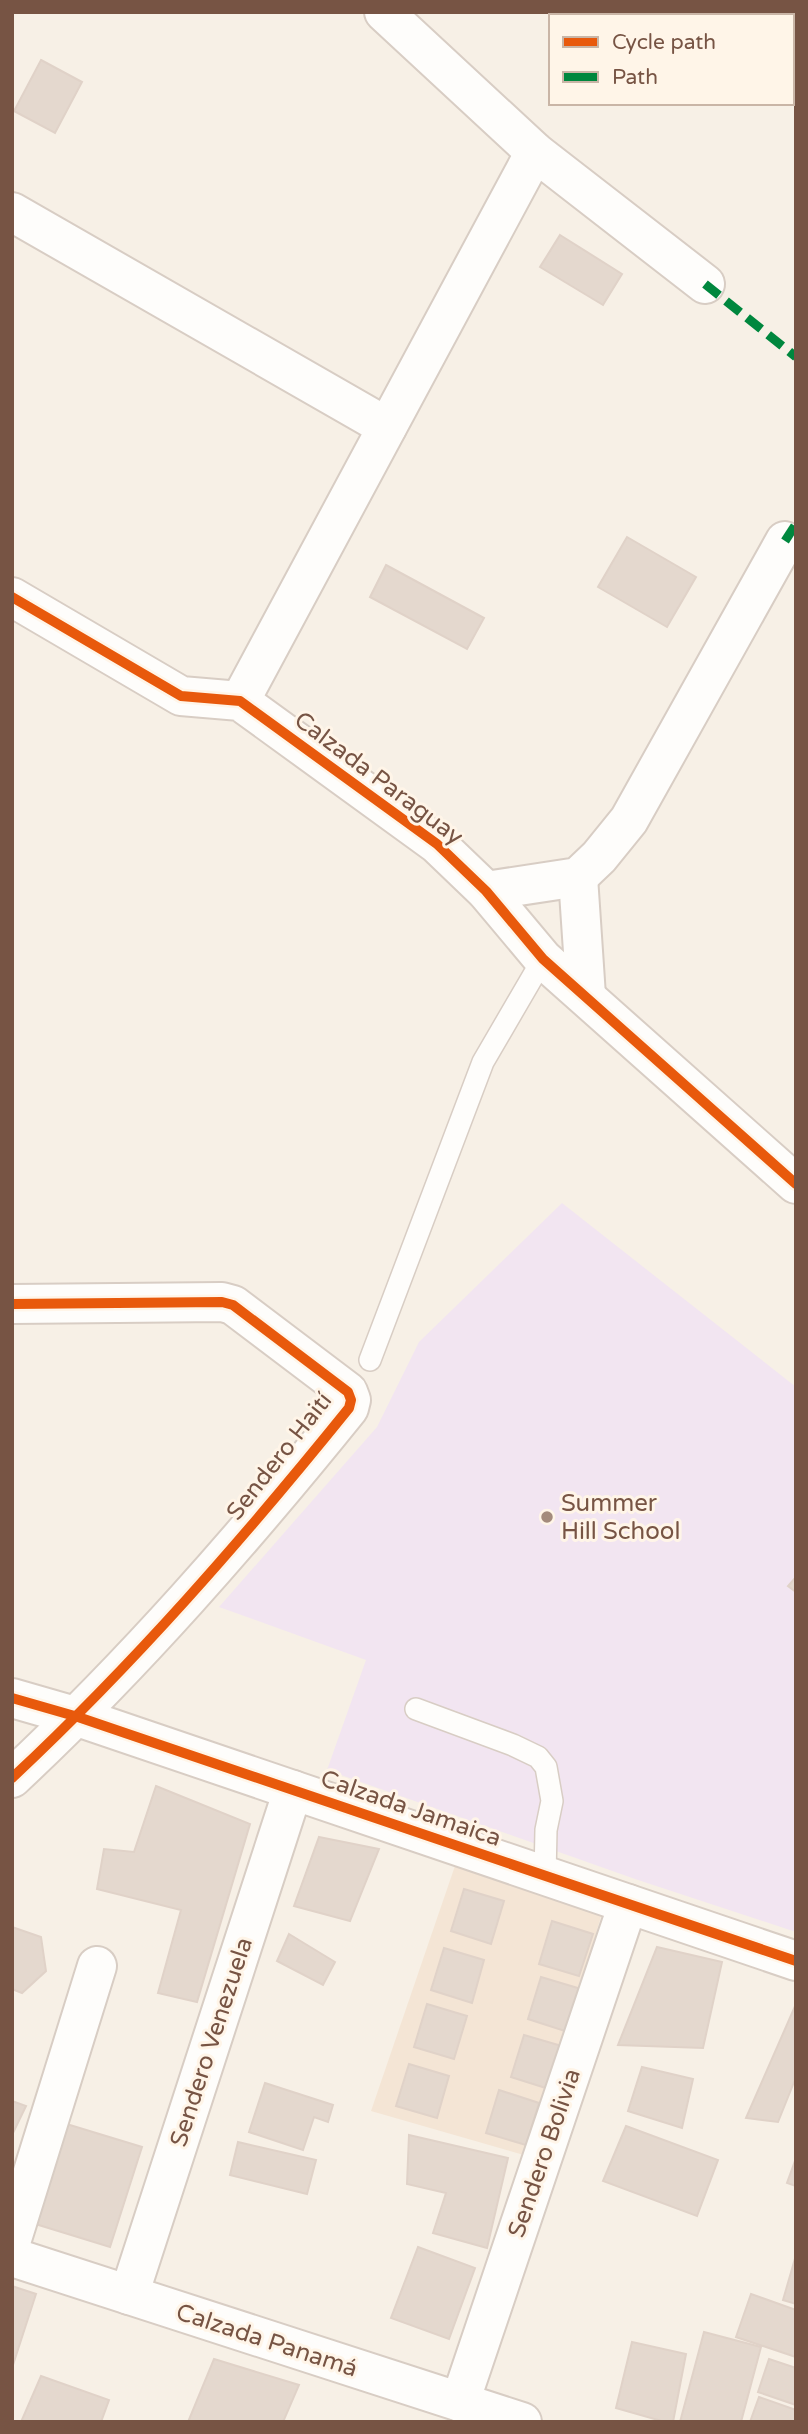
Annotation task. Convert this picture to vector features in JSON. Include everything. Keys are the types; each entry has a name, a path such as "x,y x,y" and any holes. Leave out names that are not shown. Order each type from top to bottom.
{"street":[{"path":"384,12 535,152 705,284"},
{"path":"12,597 181,696 240,701 535,152"},
{"path":"12,212 387,427"},
{"path":"486,891 578,877 599,857 629,820 785,541"},
{"name":"Calzada Paraguay","path":"240,701 437,844 486,891 543,959 796,1184"},
{"path":"578,877 586,996"},
{"name":"Sendero Haití","path":"12,1304 222,1302 233,1305 348,1392 351,1400 349,1408 267,1510 78,1717 12,1779"},
{"name":"Calzada Jamaica","path":"12,1698 78,1717 796,1961"},
{"name":"Sendero Venezuela","path":"130,2295 293,1790"},
{"name":"Sendero Bolivia","path":"460,2402 628,1904"},
{"path":"12,2239 97,1966"},
{"name":"Calzada Panamá","path":"12,2257 522,2422"}],"lane":[{"path":"370,1360 483,1062 543,959"},
{"path":"416,1709 513,1745 538,1757 546,1767 552,1801 546,1830 545,1876"}],"shaded area":[{"name":"Summer Hill School","path":"562,1203 796,1387 796,1932 635,1879 327,1770 366,1660 219,1607 377,1427 419,1342"},
{"path":"457,1860 602,1913 531,2157 371,2111"}],"building":[{"path":"41,60 82,82 55,133 14,111"},
{"path":"560,235 622,274 603,305 540,267"},
{"path":"627,537 696,577 667,627 598,587"},
{"path":"386,565 484,618 467,649 370,597"},
{"path":"796,1577 796,1592 788,1586"},
{"path":"156,1786 250,1824 197,2002 158,1993 181,1910 97,1889 104,1849 134,1852"},
{"path":"319,1837 379,1849 350,1921 294,1906"},
{"path":"464,1889 504,1901 491,1944 451,1931"},
{"path":"552,1921 593,1934 579,1976 539,1964"},
{"path":"12,1927 41,1937 46,1971 22,1993 12,1989"},
{"path":"289,1934 335,1962 323,1985 277,1961"},
{"path":"657,1947 722,1962 703,2048 618,2045"},
{"path":"444,1948 484,1960 472,2003 431,1990"},
{"path":"541,1977 581,1989 568,2032 528,2019"},
{"path":"427,2004 467,2016 454,2059 414,2047"},
{"path":"796,2004 796,2077 778,2122 746,2118"},
{"path":"524,2035 565,2047 552,2090 511,2077"},
{"path":"409,2064 449,2076 437,2118 396,2106"},
{"path":"642,2067 693,2079 682,2128 628,2111"},
{"path":"265,2083 333,2105 328,2122 314,2117 303,2150 249,2132"},
{"path":"499,2090 539,2103 526,2145 486,2133"},
{"path":"12,2101 26,2106 12,2135"},
{"path":"60,2122 142,2147 110,2247 29,2222"},
{"path":"626,2126 718,2160 697,2216 603,2181"},
{"path":"409,2135 508,2158 487,2248 433,2233 446,2193 407,2184"},
{"path":"238,2142 316,2160 307,2194 230,2175"},
{"path":"796,2158 796,2186 787,2183"},
{"path":"418,2247 475,2268 449,2339 391,2318"},
{"path":"796,2255 796,2304 783,2300"},
{"path":"12,2286 36,2294 12,2368"},
{"path":"751,2294 796,2310 796,2357 736,2337"},
{"path":"704,2332 761,2347 741,2422 680,2422"},
{"path":"632,2342 686,2354 673,2422 616,2408"},
{"path":"214,2359 299,2385 283,2422 188,2422"},
{"path":"769,2359 796,2368 796,2405 758,2392"},
{"path":"41,2376 109,2400 101,2422 21,2422"},
{"path":"759,2397 796,2410 796,2422 750,2422"}],"marked path":[{"path":"705,284 796,357"},
{"path":"785,541 796,524"}],"cycle path":[{"path":"12,597 181,696 240,701 437,844 486,891 543,959 796,1184"},
{"path":"12,1304 222,1302 233,1305 348,1392 351,1400 349,1408 309,1457 187,1599 145,1645 12,1778"},
{"path":"12,1698 78,1717 796,1961"}],"place":[{"name":"Summer Hill School","path":"547,1517"}]}
